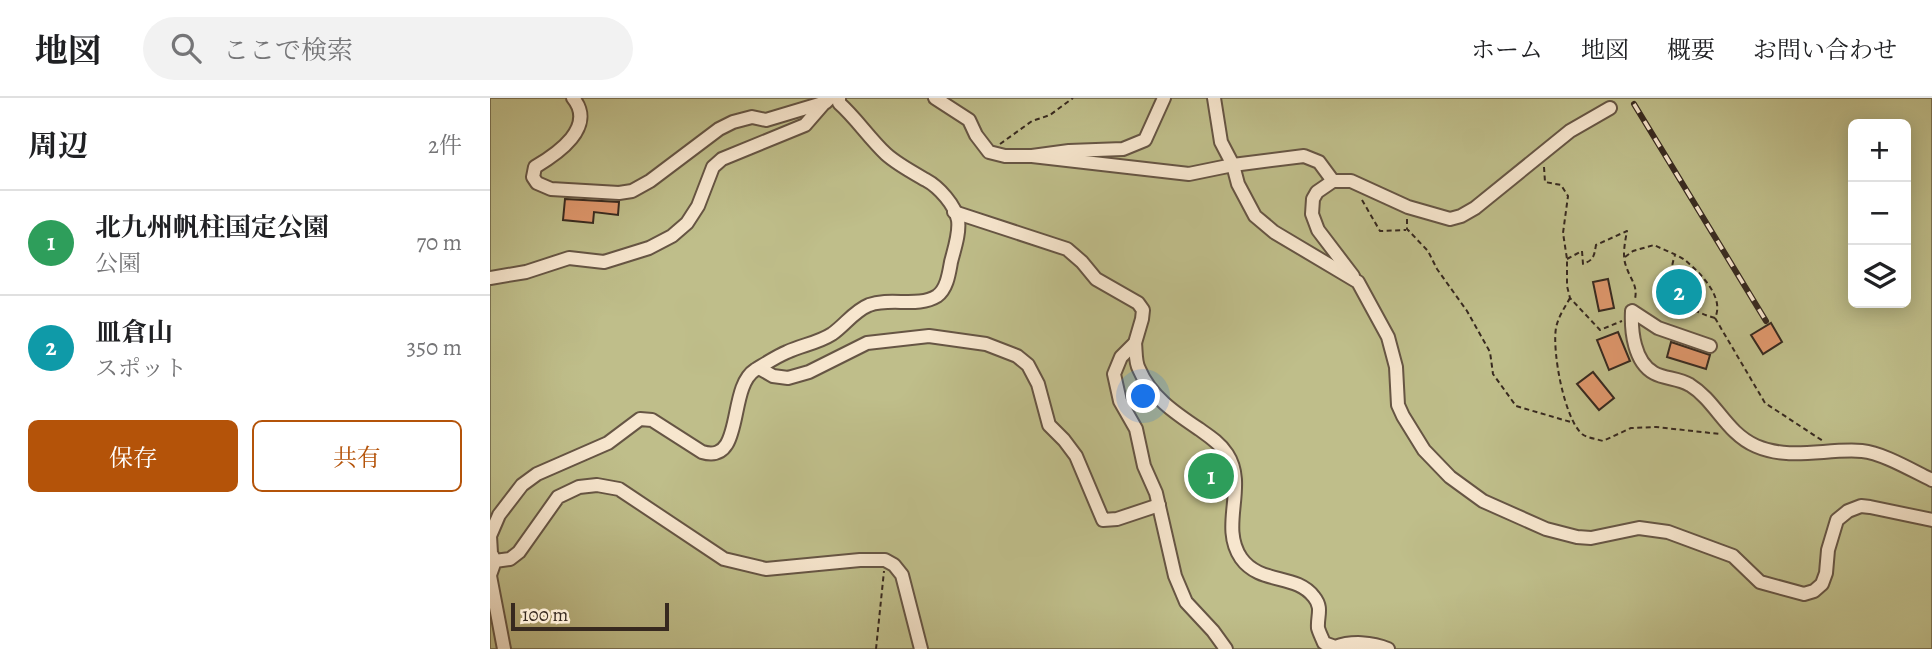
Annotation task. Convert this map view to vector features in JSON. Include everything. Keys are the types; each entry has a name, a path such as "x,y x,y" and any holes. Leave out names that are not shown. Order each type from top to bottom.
{"street":[{"path":"573,98 579,106 580,122 574,136 555,155 535,167 533,177 537,183 551,189 619,192 632,191 650,181 719,129 733,122 752,117 765,120 828,100"},
{"path":"504,649 490,575 495,561 491,553 490,536 499,515 522,485 537,474 608,443 640,419 659,425 702,452 721,452 729,442 745,379 759,368 788,352 832,334 869,305 926,300 939,295 946,283 958,220 948,200 929,182 886,154 839,103 839,98"},
{"path":"936,98 969,120 989,152 1005,156 1032,156 1189,174 1304,156 1319,162 1334,181"},
{"path":"1032,156 1069,151 1122,149 1145,140 1164,98"},
{"path":"1214,98 1221,142 1255,216 1274,232 1358,282"},
{"path":"490,278 526,272 569,258 604,262 631,255 660,242 687,223 698,206 713,167 722,159 804,125 828,100"},
{"path":"1610,107 1570,131 1475,208 1461,216 1450,219 1408,207 1351,181 1334,181 1317,192 1313,200 1314,222 1358,282 1388,337 1396,367 1398,405 1424,450 1450,477 1483,501 1546,529 1591,538 1639,528 1668,532 1732,556 1760,582 1804,594 1814,591 1822,584 1837,520 1848,511 1861,506 1932,520"},
{"path":"954,212 1067,249 1096,279 1139,303 1143,310 1135,343 1138,367 1153,394 1215,441 1226,452 1234,466 1237,485 1232,532 1239,556 1260,573 1279,581 1297,582 1314,596 1320,608 1318,627 1324,643 1335,647 1348,642 1388,649"},
{"path":"1632,310 1657,328 1710,346"},
{"path":"1632,310 1631,325 1640,361 1656,374 1689,384 1701,393 1738,436 1775,453 1864,451 1932,480"},
{"path":"759,368 773,376 788,378 808,372 867,343 929,336 986,344 1017,356 1028,365 1038,384 1049,425 1076,456 1103,520 1118,519 1159,505"},
{"path":"1135,343 1121,357 1114,374 1120,401 1136,429 1144,466 1159,505 1175,576 1186,602 1226,649"},
{"path":"495,561 510,559 519,552 558,497 579,487 597,485 619,489 724,559 766,569 885,560 894,565 902,575 921,649"}],"path":[{"path":"989,152 1032,121 1050,115 1073,98"},
{"path":"1547,149 1543,175 1545,182 1562,186 1568,195 1563,233 1570,298 1600,330 1623,320 1632,310 1637,290 1633,277 1626,268 1624,257 1627,231 1596,245 1594,258 1590,261 1583,264 1582,251 1567,259"},
{"path":"1351,181 1380,231 1407,229"},
{"path":"1408,207 1407,229 1428,251 1437,269 1467,311 1490,352 1493,374 1516,406 1574,423"},
{"path":"1624,257 1633,251 1654,245 1684,259 1711,288 1717,302 1718,312 1715,318"},
{"path":"1675,255 1671,266 1675,292 1690,308 1715,318 1765,403 1815,434 1838,452"},
{"path":"1570,298 1556,326 1555,353 1559,377 1574,423 1583,435 1603,441 1631,428 1656,427 1738,436"},
{"path":"876,649 885,560"}],"shaded area":[{"path":"490,98 1932,98 1932,649 490,649"}],"building":[{"path":"565,199 619,202 618,215 594,212 593,223 563,220"},
{"path":"1608,279 1614,308 1599,311 1593,282"},
{"path":"1771,323 1782,342 1763,354 1751,335"},
{"path":"1618,332 1630,361 1609,370 1597,340"},
{"path":"1671,342 1710,355 1706,369 1667,357"},
{"path":"1593,372 1614,398 1599,410 1577,384"}],"railway":[{"path":"1634,104 1766,321"}],"place":[{"name":"皿倉山","path":"1679,292"},
{"name":"北九州帆柱国定公園","path":"1211,476"}]}
